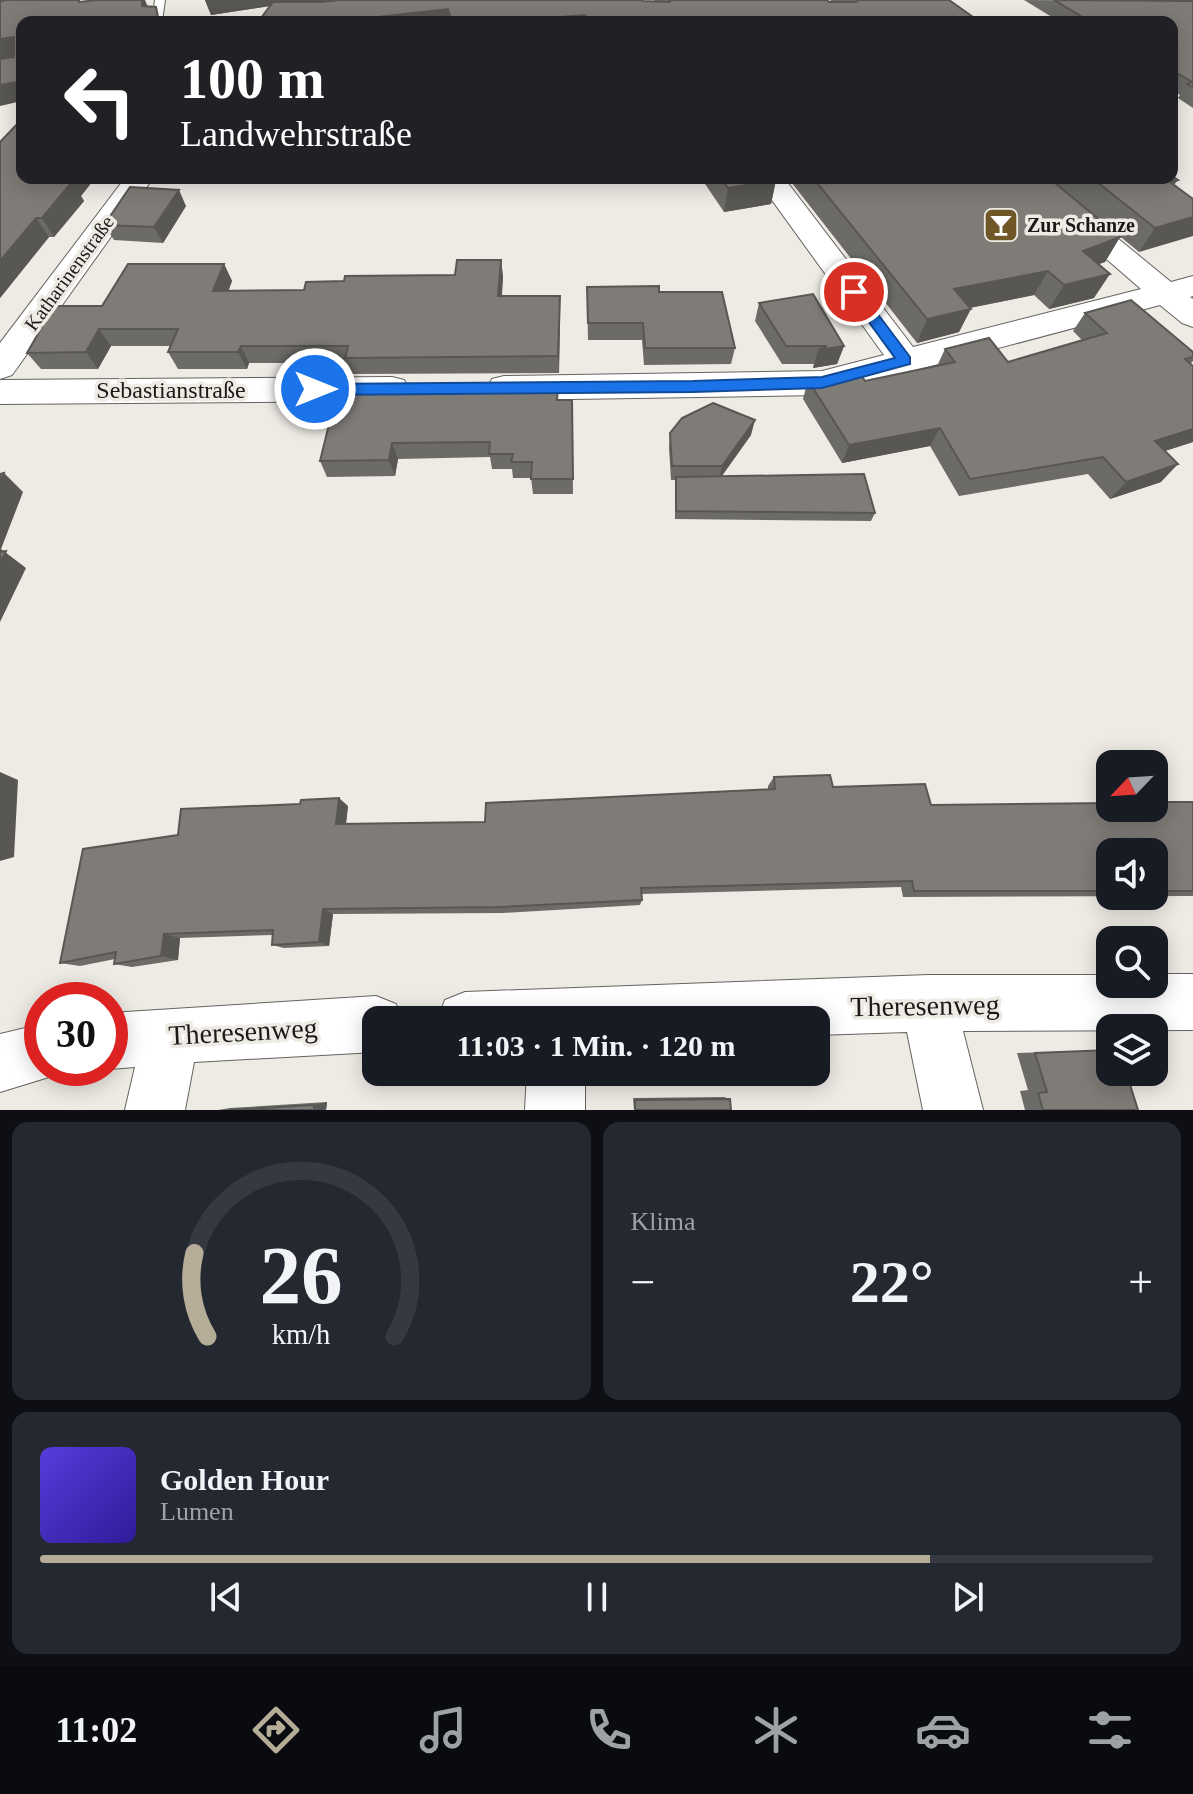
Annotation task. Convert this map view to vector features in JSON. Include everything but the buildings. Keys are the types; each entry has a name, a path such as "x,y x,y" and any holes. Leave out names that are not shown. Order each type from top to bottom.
{"street":[{"name":"Katharinenstraße","path":"0,367 135,184"},
{"path":"774,184 905,360"},
{"path":"1035,184 1180,290 1193,316"},
{"path":"472,388 822,383 1180,290"},
{"name":"Sebastianstraße","path":"0,392 425,389"},
{"name":"Theresenweg","path":"830,1007 929,1003 1193,1002"},
{"path":"929,1003 953,1110"},
{"name":"Theresenweg","path":"128,1039 362,1025"},
{"path":"155,1110 171,1035"},
{"path":"0,1063 24,1057"},
{"path":"555,1110 556,1086"}],"place":[{"name":"Zur Schanze","path":"1001,225"}],"route":[{"path":"315,389 693,387 822,383 905,360 854,292"}]}
